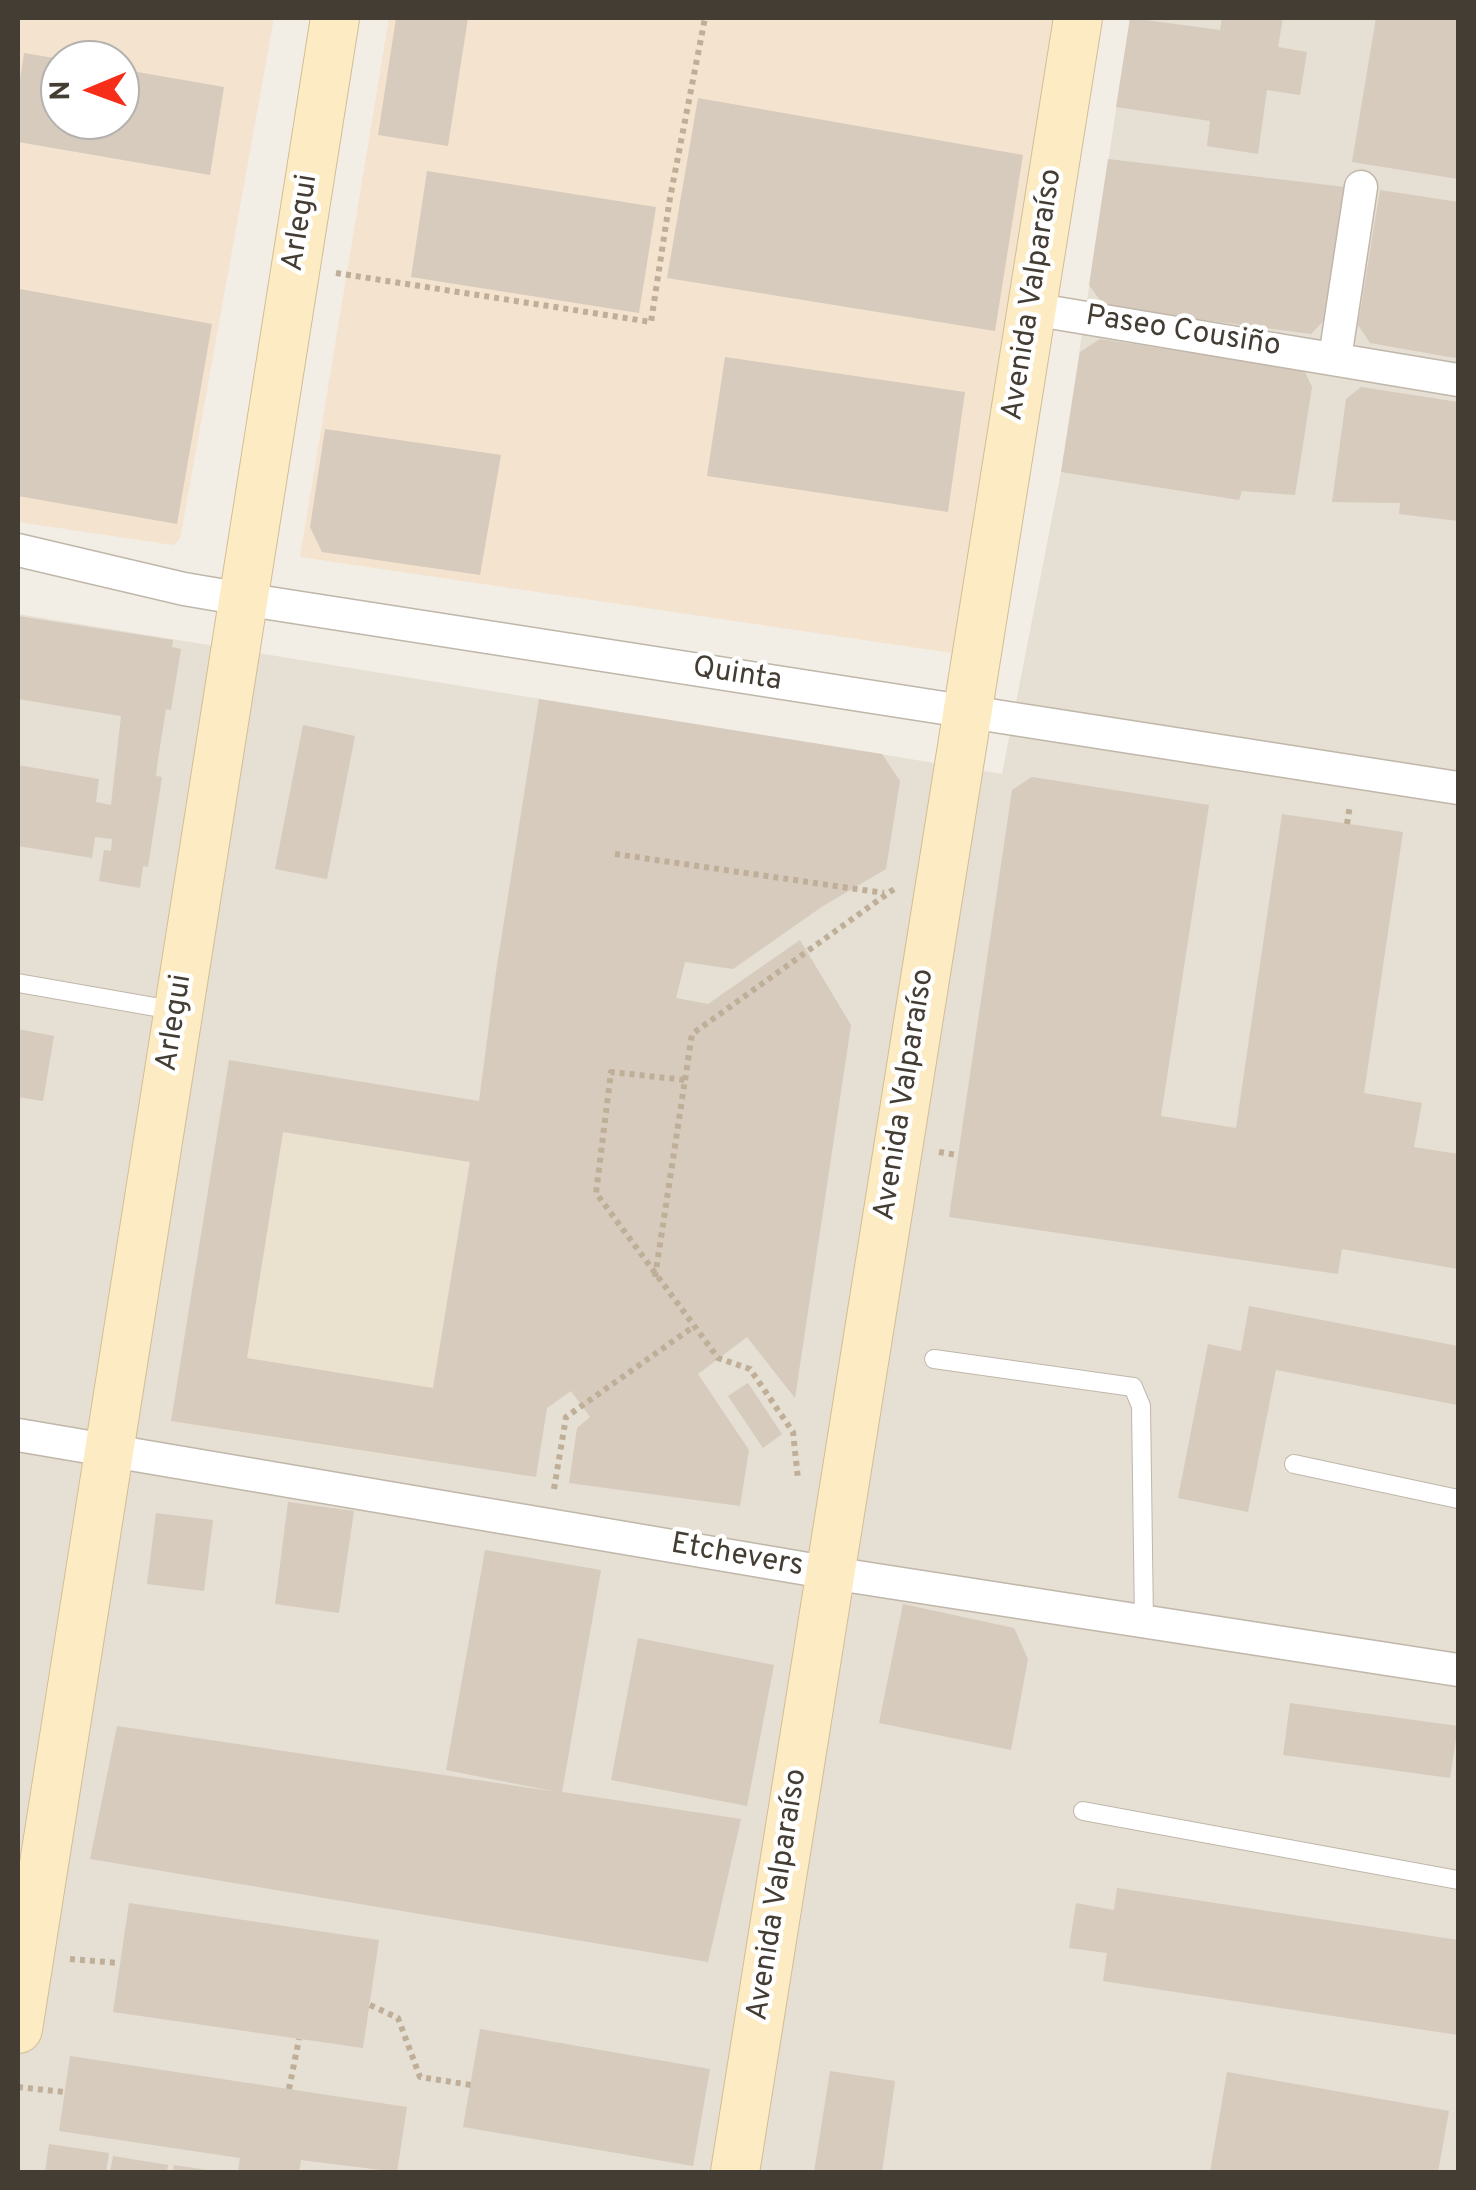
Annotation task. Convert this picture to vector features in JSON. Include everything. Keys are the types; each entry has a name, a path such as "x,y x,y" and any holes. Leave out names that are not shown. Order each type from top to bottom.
{"street":[{"name":"Arlegui","path":"18,2028 335,18"},
{"name":"Avenida Valparaíso","path":"736,2172 1078,18"},
{"path":"1335,358 1361,186"},
{"name":"Paseo Cousiño","path":"1032,309 1458,380"},
{"name":"Quinta","path":"18,550 243,599 1458,788"},
{"name":"Etchevers","path":"18,1434 831,1573 1458,1670"}],"lane":[{"path":"18,982 178,1010"},
{"path":"934,1358 1133,1387 1141,1406 1144,1622"},
{"path":"1294,1464 1458,1499"},
{"path":"1083,1811 1458,1880"}],"path":[{"path":"295,267 651,322 705,18"},
{"path":"670,198 680,200"},
{"path":"615,854 886,894"},
{"path":"656,1276 692,1034 899,886 938,894"},
{"path":"685,1080 611,1072 596,1193 718,1358 750,1368 793,1432 799,1488 843,1496"},
{"path":"554,1478 566,1417 693,1327"},
{"path":"370,2005 398,2018 420,2077 471,2085"},
{"path":"289,2088 299,2039"},
{"path":"18,2087 64,2092"}],"shaded area":[{"path":"18,18 274,18 180,539 173,545 18,522"},
{"path":"389,18 1053,18 952,653 300,557"},
{"path":"1130,18 1458,18 1458,2172 18,2172 18,614 1002,774 1061,472"},
{"path":"229,1060 479,1101 421,1461 171,1421"}],"building":[{"path":"396,18 468,18 448,146 378,135"},
{"path":"1130,18 1220,30 1222,18 1283,18 1278,47 1307,52 1300,95 1267,90 1258,154 1207,146 1210,121 1116,107"},
{"path":"1376,18 1458,18 1458,179 1352,162"},
{"path":"24,53 40,56 40,140 140,140 140,72 224,87 210,175 18,142 18,94"},
{"path":"698,98 1023,155 995,331 667,278"},
{"path":"1108,159 1345,187 1326,318 1311,334 1105,307 1089,285"},
{"path":"427,171 656,207 639,313 411,277"},
{"path":"1380,190 1458,202 1455,358 1370,343 1358,325"},
{"path":"20,289 212,324 177,524 18,496"},
{"path":"1100,339 1304,370 1312,387 1295,495 1242,491 1239,500 1061,472 1080,352"},
{"path":"725,357 965,392 948,512 707,476"},
{"path":"1361,387 1458,402 1458,521 1399,514 1400,503 1332,502 1346,399"},
{"path":"325,429 501,455 480,575 322,552 310,527"},
{"path":"18,616 173,640 172,647 181,649 171,710 166,709 156,776 162,777 148,867 143,866 140,888 99,881 104,850 111,851 112,839 95,837 92,858 18,846 18,765 99,779 96,802 111,805 121,716 18,699"},
{"path":"539,699 882,754 900,781 886,869 823,906 733,969 685,962 676,998 708,1004 800,940 851,1025 795,1398 747,1337 698,1374 749,1450 740,1506 569,1483 577,1428 590,1417 571,1391 547,1408 536,1477 171,1421 229,1060 479,1101","holes":["283,1132 470,1162 433,1388 247,1358"]},
{"path":"303,725 355,736 327,879 275,869"},
{"path":"1032,777 1209,805 1161,1116 1236,1128 1282,814 1403,832 1364,1093 1422,1103 1414,1147 1458,1154 1458,1269 1342,1249 1338,1274 949,1217 1012,790"},
{"path":"18,1029 54,1036 43,1101 18,1097"},
{"path":"1249,1306 1458,1346 1458,1405 1276,1370 1248,1512 1178,1498 1208,1344 1241,1351"},
{"path":"748,1383 782,1434 763,1448 728,1396"},
{"path":"288,1502 354,1511 339,1613 275,1604"},
{"path":"156,1513 213,1520 204,1591 147,1584"},
{"path":"485,1550 601,1570 562,1792 741,1819 708,1962 90,1859 117,1726 557,1792 446,1770"},
{"path":"903,1604 1014,1628 1028,1659 1011,1750 879,1723"},
{"path":"638,1638 774,1665 747,1806 611,1780"},
{"path":"1290,1703 1458,1726 1450,1778 1283,1755"},
{"path":"1117,1888 1458,1940 1458,2035 1103,1981 1107,1953 1069,1948 1076,1903 1114,1910"},
{"path":"129,1903 379,1940 363,2048 113,2012"},
{"path":"480,2029 710,2069 693,2166 463,2127"},
{"path":"70,2056 407,2107 397,2172 301,2160 299,2172 238,2172 240,2158 59,2131"},
{"path":"830,2071 895,2081 882,2172 814,2172"},
{"path":"1227,2072 1449,2111 1438,2172 1210,2172"},
{"path":"49,2144 109,2153 106,2172 45,2172"},
{"path":"113,2156 168,2165 167,2172 110,2172"},
{"path":"174,2165 208,2170 208,2172 173,2172"}]}
